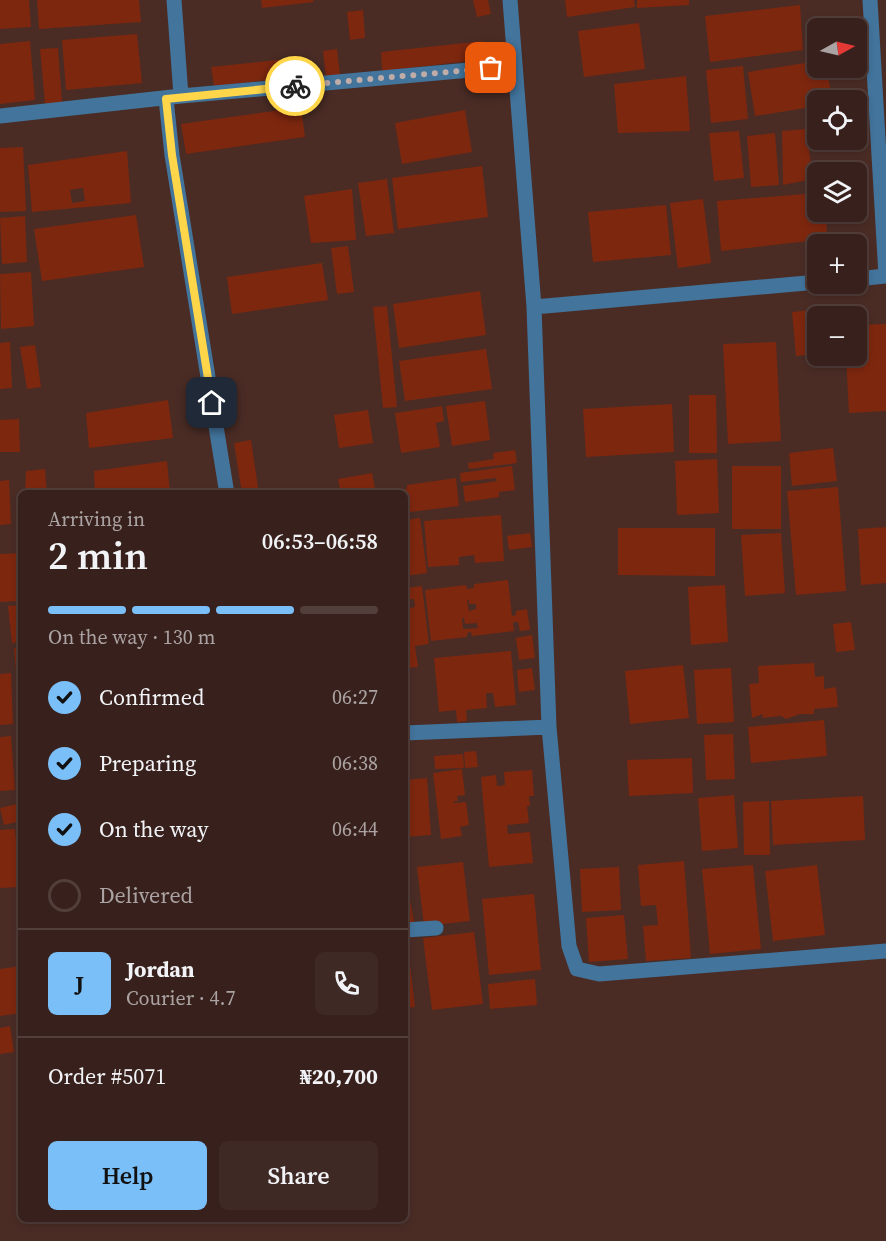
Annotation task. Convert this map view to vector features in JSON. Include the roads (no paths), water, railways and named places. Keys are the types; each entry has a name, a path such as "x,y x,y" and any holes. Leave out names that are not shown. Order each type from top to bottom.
{"street":[{"path":"174,0 172,155 226,490"},
{"path":"510,0 534,307 549,727 569,946 577,969 600,974 886,951"},
{"path":"867,278 886,276 870,0"},
{"path":"0,116 514,66"},
{"path":"534,307 807,283"},
{"path":"408,733 549,727"},
{"path":"408,930 436,928"}]}
